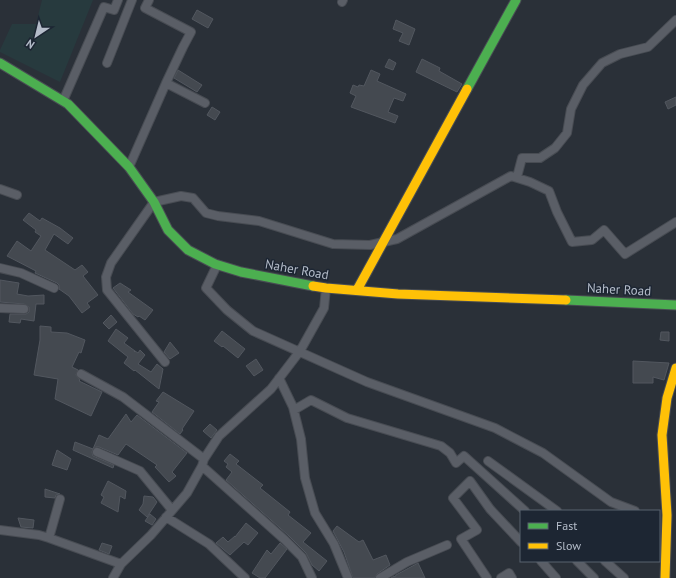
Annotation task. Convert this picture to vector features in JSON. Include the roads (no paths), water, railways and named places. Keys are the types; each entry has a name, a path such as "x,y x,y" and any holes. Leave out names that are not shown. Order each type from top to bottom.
{"main road":[{"path":"357,290 516,0"},
{"name":"Naher Road","path":"0,63 68,104 129,167 154,202 168,230 188,250 217,265 241,272 326,288 430,295 676,305"},
{"path":"665,578 662,435 667,398 676,368"},
{"path":"663,515 676,519"}],"street":[{"path":"63,101 104,7 114,10 118,0"},
{"path":"107,64 132,0"},
{"path":"129,167 166,83 191,32 145,8 149,0"},
{"path":"517,178 522,158 540,158 555,148 568,133 571,109 583,85 602,63 620,54 648,47 676,20"},
{"path":"166,83 205,103"},
{"path":"165,362 107,290 106,277 111,263 154,202 181,196 193,198 206,213 259,221 333,244 370,246 397,239 511,176 530,182 549,192 572,242 592,240 604,230 624,254 676,222"},
{"path":"0,189 17,195"},
{"path":"217,265 206,288 227,310 253,331 368,382 495,428 543,453 611,502 631,510"},
{"path":"0,268 21,273 54,288"},
{"path":"113,578 120,564 151,535 186,493 219,436 271,389 300,352 324,308 326,288"},
{"path":"0,308 24,309"},
{"path":"81,374 123,397 203,463 302,557 312,578"},
{"path":"279,378 294,410 301,439 305,478 315,513 334,544 348,578"},
{"path":"294,410 311,400 347,418 441,446 450,453 456,463 464,456 524,510"},
{"path":"97,452 140,471 169,514 209,544 245,578"},
{"path":"488,461 556,510"},
{"path":"487,578 461,539 477,530 453,498 470,481 490,509 520,541"},
{"path":"49,538 60,499"},
{"path":"0,530 39,535 120,564"},
{"path":"384,577 420,556 447,545"},
{"path":"542,562 556,578"},
{"path":"578,562 594,578"},
{"path":"606,562 624,578"},
{"path":"501,578 509,573 512,578"}]}
